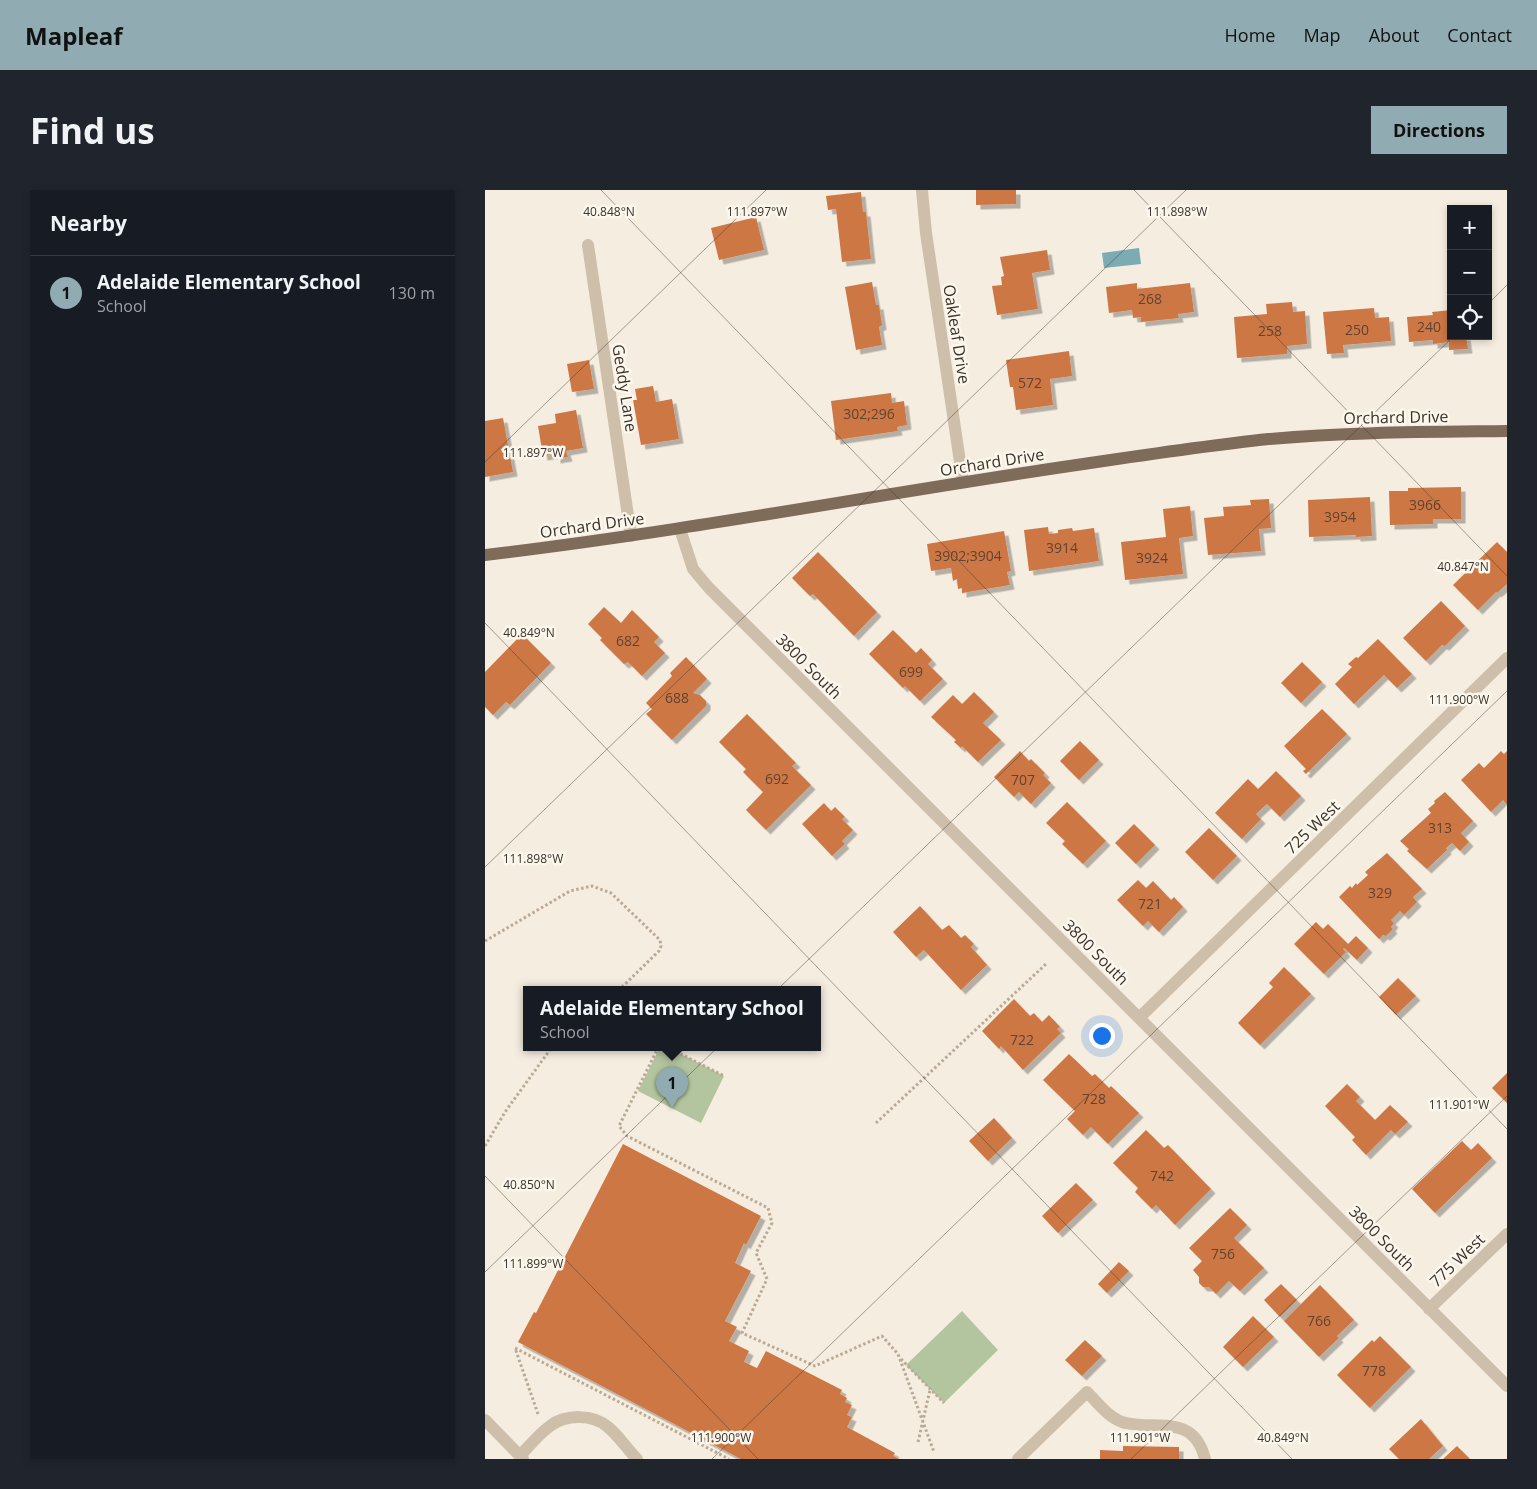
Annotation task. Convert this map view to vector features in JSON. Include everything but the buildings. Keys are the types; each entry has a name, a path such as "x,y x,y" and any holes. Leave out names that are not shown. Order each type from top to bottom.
{"main road":[{"name":"Orchard Drive","path":"485,555 680,529 963,482 1143,455 1271,439 1406,432 1507,431"}],"street":[{"name":"Oakleaf Drive","path":"922,190 926,233 963,482"},
{"name":"Geddy Lane","path":"588,245 631,536"},
{"name":"3800 South","path":"680,529 693,570 709,588 1507,1386"},
{"name":"725 West","path":"1139,1018 1507,658"},
{"name":"775 West","path":"1429,1309 1507,1234"},
{"path":"1018,1459 1087,1392 1111,1416 1126,1423 1173,1426 1183,1429 1201,1446 1205,1459"},
{"path":"485,1420 521,1457 551,1425 569,1418 579,1417 597,1420 608,1426 637,1459"}],"path":[{"path":"485,941 570,891 593,886 611,893 660,940 661,946 659,951 623,986"},
{"path":"876,1123 1046,964"},
{"path":"485,1146 509,1106 549,1051"},
{"path":"656,1051 619,1126 627,1136 768,1208 772,1223 756,1253 767,1279 742,1333 815,1366 881,1336 898,1354 934,1452"},
{"path":"675,1051 724,1076"},
{"path":"538,1414 515,1348 729,1459"},
{"path":"899,1357 944,1403"},
{"path":"918,1442 931,1390"}],"green space":[{"path":"658,1051 675,1051 724,1076 701,1123 638,1091"},
{"path":"962,1311 998,1350 944,1403 906,1365"}],"water":[{"path":"1139,248 1141,264 1104,268 1102,253"}],"place":[{"name":"Adelaide Elementary School","path":"672,1108"}]}
